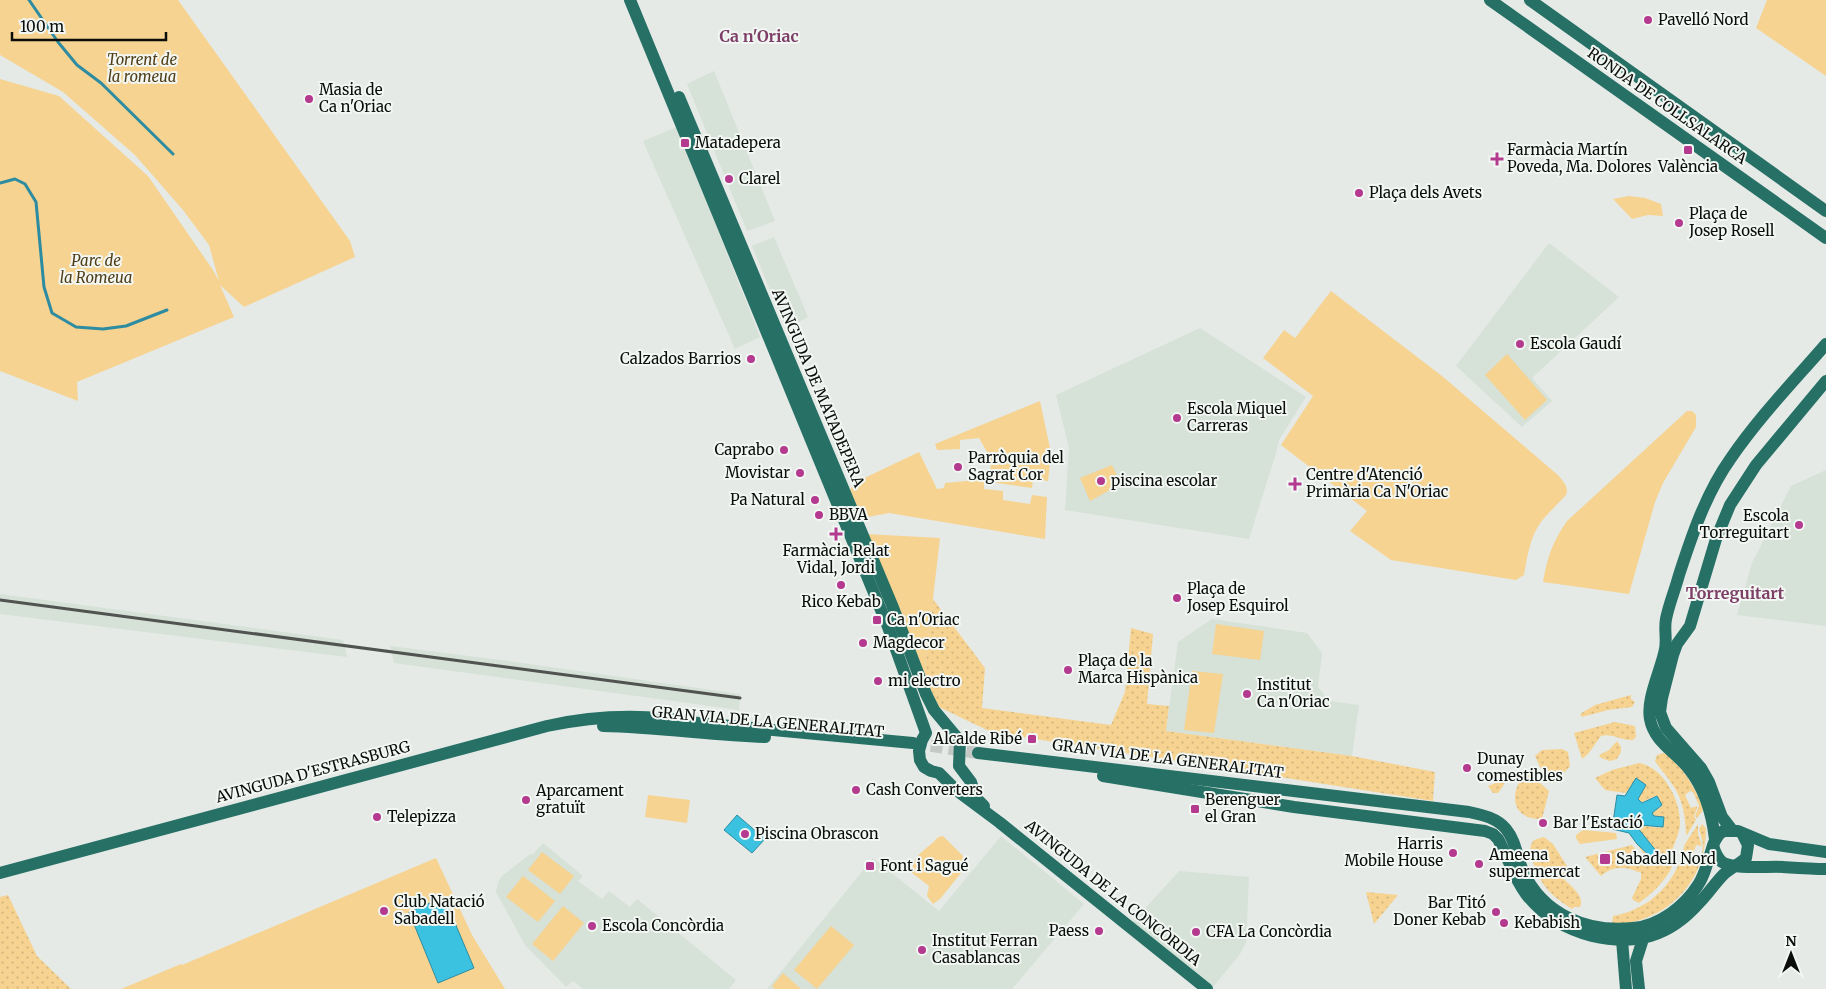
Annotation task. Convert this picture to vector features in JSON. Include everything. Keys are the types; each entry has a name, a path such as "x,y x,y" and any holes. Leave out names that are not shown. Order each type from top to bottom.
{"main road":[{"name":"AVINGUDA DE MATADEPERA","path":"630,0 885,620 926,733 922,740 920,760 924,767 939,773"},
{"name":"AVINGUDA DE MATADEPERA","path":"638,0 888,596 926,694 934,710 960,741 959,766 971,782"},
{"name":"RONDA DE COLLSALARCA","path":"1490,0 1826,238"},
{"name":"RONDA DE COLLSALARCA","path":"1530,0 1826,211"},
{"path":"1681,136 1694,118"},
{"path":"1826,344 1766,414 1724,468 1708,499 1694,532 1666,620 1666,647 1650,702 1650,718 1653,730 1658,738 1689,768 1700,784 1709,808 1717,857 1723,863 1736,866 1826,870"},
{"path":"1622,940 1643,939 1657,934 1688,915 1723,875 1746,858 1748,851 1746,840 1722,817 1709,782 1701,768 1666,728 1661,718 1662,698 1678,644 1690,626 1723,521 1737,492 1756,465 1826,381"},
{"name":"GRAN VIA DE LA GENERALITAT","path":"621,726 735,736 779,737 912,747 676,719 638,717"},
{"name":"AVINGUDA D'ESTRASBURG","path":"0,873 547,726 592,719 638,717"},
{"name":"AVINGUDA D'ESTRASBURG","path":"0,879 551,733 587,726 621,726"},
{"name":"GRAN VIA DE LA GENERALITAT","path":"1622,940 1610,940 1576,932 1553,921 1533,903 1516,880 1502,846 1493,834 1478,829 1294,807 978,756 1215,780 1469,812 1489,817 1498,821 1510,833 1528,881 1537,894 1558,912 1580,923 1598,928 1636,928"},
{"name":"AVINGUDA DE LA CONCÒRDIA","path":"939,773 956,790 999,822 1207,989"},
{"name":"AVINGUDA DE LA CONCÒRDIA","path":"971,782 976,798 999,822"},
{"path":"1622,940 1636,928 1655,922 1673,912 1694,890 1704,874 1714,842 1723,831 1738,833 1768,844 1826,852"},
{"path":"1639,989 1636,961 1643,939"},
{"path":"1622,940 1626,989"}],"shaded area":[{"path":"714,71 775,221 747,231 687,84"},
{"path":"677,127 760,337 735,349 643,141"},
{"path":"774,237 808,317 786,329 752,246"},
{"name":"Escola Gaudí","path":"1549,243 1619,297 1532,378 1552,401 1522,427 1456,366"},
{"name":"Escola Miquel Carreras","path":"1200,328 1306,397 1279,440 1249,539 1065,510 1069,448 1056,395"},
{"name":"Escola Torreguitart","path":"1826,470 1826,626 1737,615 1752,563 1791,486"},
{"path":"0,594 343,640 347,657 0,614"},
{"name":"Institut Ca n'Oriac","path":"1212,619 1307,633 1322,653 1318,687 1329,701 1359,705 1352,756 1166,731 1178,642"},
{"path":"390,646 740,694 739,710 394,663"},
{"name":"Institut Ferran Casablancas","path":"1001,836 1084,904 1012,989 767,989 873,858 939,911"},
{"name":"Escola Concòrdia","path":"543,843 583,876 578,881 602,899 609,891 630,907 637,899 736,980 729,989 583,989 573,981 566,987 525,945 496,892 498,882 502,876 530,854 532,855"},
{"name":"CFA La Concòrdia","path":"1179,871 1249,877 1246,942 1240,954 1213,987 1133,922"}],"green space":[{"path":"0,0 178,0 350,241 355,257 244,307 220,285 234,317 77,382 78,401 0,371 0,79 59,96 148,176 219,281 209,245 183,210 135,155 63,92 0,55"},
{"path":"1767,0 1826,0 1826,76 1756,28"},
{"path":"1629,196 1645,198 1661,204 1663,216 1648,215 1632,219 1613,199"},
{"path":"1331,291 1442,376 1559,476 1564,483 1567,490 1566,495 1541,522 1534,534 1524,575 1516,580 1391,560 1350,531 1367,511 1281,445 1313,396 1263,358 1284,330 1295,338"},
{"path":"1507,354 1547,400 1525,420 1485,375"},
{"path":"1040,401 1051,453 1048,481 1033,479 1032,488 990,482 991,459 979,438 960,440 960,449 937,450 935,444"},
{"path":"1687,411 1692,411 1696,415 1696,427 1663,483 1655,502 1629,594 1543,582 1551,550 1567,521"},
{"path":"919,452 937,489 944,488 945,483 977,480 977,477 984,480 984,489 1003,491 1003,500 1030,504 1032,495 1047,497 1045,539 889,513 862,518 850,490 854,483"},
{"name":"piscina escolar","path":"1112,465 1121,484 1090,501 1080,478"},
{"path":"866,534 940,538 924,676"},
{"path":"933,599 985,668 982,708 1111,725 1125,692 1131,628 1153,634 1147,704 1169,706 1166,731 1352,756 1435,772 1433,801 991,732 939,707 924,676"},
{"path":"1216,624 1264,631 1260,660 1212,654"},
{"path":"1192,671 1223,674 1214,733 1184,730"},
{"path":"1631,695 1631,699 1635,702 1632,707 1608,710 1582,717 1580,714 1595,705"},
{"path":"1615,722 1635,726 1636,737 1633,740 1629,740 1605,735 1601,736 1582,759 1574,733"},
{"path":"1617,741 1621,747 1621,752 1617,759 1610,761 1601,758 1599,755 1609,750"},
{"path":"1562,749 1568,752 1570,766 1555,783 1549,783 1535,756 1542,750"},
{"path":"1664,753 1678,765 1688,778 1704,809 1697,818 1695,816 1699,806 1693,792 1690,791 1685,795 1691,808 1697,806 1694,816 1696,820 1687,835 1683,808 1679,796 1655,761 1657,755"},
{"path":"1639,763 1648,766 1663,777 1673,794 1679,813 1678,835 1673,848 1667,857 1658,862 1650,863 1637,844 1651,858 1657,852 1637,828 1640,825 1660,828 1661,816 1654,816 1652,813 1662,806 1658,797 1655,796 1640,803 1638,799 1646,785 1637,779 1626,793 1605,790 1595,778 1612,770"},
{"path":"1507,770 1504,785 1498,793 1493,793 1488,786 1498,782"},
{"path":"1526,773 1530,774 1549,791 1542,819 1524,815 1516,804 1517,788 1520,780"},
{"path":"648,795 690,800 687,823 645,817"},
{"path":"1698,824 1698,834 1702,846 1696,845 1692,857 1694,862 1699,861 1703,848 1699,829 1702,824 1706,828 1704,848 1699,866 1691,882 1680,896 1650,916 1632,922 1612,925 1613,916 1633,910 1651,900 1666,885 1678,866 1685,844"},
{"path":"1583,830 1616,833 1617,839 1580,844 1576,835"},
{"path":"943,836 963,856 961,873 940,899 933,904 927,896 929,886 912,873 913,866 921,852 938,837"},
{"path":"1544,837 1553,844 1569,869 1562,877 1579,895 1581,899 1580,907 1572,909 1558,899 1546,888 1538,875 1530,851 1534,840"},
{"path":"1632,845 1648,866 1664,862 1676,851 1677,855 1671,870 1662,882 1639,903 1632,898 1641,879 1641,873 1631,869 1620,868 1610,870 1601,876 1585,857"},
{"path":"542,852 574,876 560,894 528,870"},
{"name":"Club Natació Sabadell","path":"436,858 472,935 505,989 121,989 182,965"},
{"path":"523,876 555,901 538,922 506,897"},
{"path":"1366,892 1398,895 1374,924"},
{"path":"8,895 37,956 71,989 0,989 0,897"},
{"path":"563,906 584,923 553,961 532,944"},
{"path":"831,926 854,945 817,989 794,970"},
{"path":"783,973 801,989 775,989 772,986"}],"water":[{"path":"1636,778 1646,785 1638,799 1642,803 1657,796 1662,805 1652,813 1654,816 1664,817 1663,827 1640,825 1637,827 1658,854 1652,858 1637,844 1629,833 1612,829 1617,795 1625,796"},
{"name":"Piscina Obrascon","path":"737,815 765,839 752,853 724,830"},
{"path":"444,897 474,968 438,983 409,912"}],"waterway":[{"path":"29,0 58,42 77,65 101,83 173,154"},
{"path":"0,183 15,179 25,184 36,202 44,287 52,313 76,327 103,329 126,326 167,310"}],"tunnel":[{"path":"913,743 978,753"}],"railway":[{"path":"0,600 740,698"}],"place":[{"name":"Pavelló Nord","path":"1648,20"},
{"name":"Masia de Ca n'Oriac","path":"309,99"},
{"name":"Matadepera","path":"685,143"},
{"name":"València","path":"1688,150"},
{"name":"Farmàcia Martín Poveda, Ma. Dolores","path":"1497,159"},
{"name":"Clarel","path":"729,179"},
{"name":"Plaça dels Avets","path":"1359,193"},
{"name":"Plaça de Josep Rosell","path":"1679,223"},
{"name":"Escola Gaudí","path":"1520,344"},
{"name":"Calzados Barrios","path":"751,359"},
{"name":"Escola Miquel Carreras","path":"1177,418"},
{"name":"Caprabo","path":"784,450"},
{"name":"Parròquia del Sagrat Cor","path":"958,467"},
{"name":"Movistar","path":"800,473"},
{"name":"piscina escolar","path":"1101,481"},
{"name":"Centre d'Atenció Primària Ca N'Oriac","path":"1295,484"},
{"name":"Pa Natural","path":"815,500"},
{"name":"BBVA","path":"819,515"},
{"name":"Escola Torreguitart","path":"1799,525"},
{"name":"Farmàcia Relat Vidal, Jordi","path":"836,534"},
{"name":"Rico Kebab","path":"841,585"},
{"name":"Plaça de Josep Esquirol","path":"1177,598"},
{"name":"Ca n'Oriac","path":"877,620"},
{"name":"Magdecor","path":"863,643"},
{"name":"Plaça de la Marca Hispànica","path":"1068,670"},
{"name":"mi electro","path":"878,681"},
{"name":"Institut Ca n'Oriac","path":"1247,694"},
{"name":"Alcalde Ribé","path":"1032,739"},
{"name":"Dunay comestibles","path":"1467,768"},
{"name":"Cash Converters","path":"856,790"},
{"name":"Aparcament gratuït","path":"526,800"},
{"name":"Berenguer el Gran","path":"1195,809"},
{"name":"Telepizza","path":"377,817"},
{"name":"Bar l'Estació","path":"1543,823"},
{"name":"Piscina Obrascon","path":"745,834"},
{"name":"Harris Mobile House","path":"1453,853"},
{"name":"Sabadell Nord","path":"1605,859"},
{"name":"Ameena supermercat","path":"1479,864"},
{"name":"Font i Sagué","path":"870,866"},
{"name":"Club Natació Sabadell","path":"384,911"},
{"name":"Bar Titó Doner Kebab","path":"1496,912"},
{"name":"Kebabish","path":"1504,923"},
{"name":"Escola Concòrdia","path":"592,926"},
{"name":"Paess","path":"1099,931"},
{"name":"CFA La Concòrdia","path":"1196,932"},
{"name":"Institut Ferran Casablancas","path":"922,950"}],"district":[{"name":"Ca n'Oriac","path":"759,36"},
{"name":"Torreguitart","path":"1735,593"}],"park label":[{"name":"Torrent de la romeua","path":"142,68"},
{"name":"Parc de la Romeua","path":"96,270"}]}
